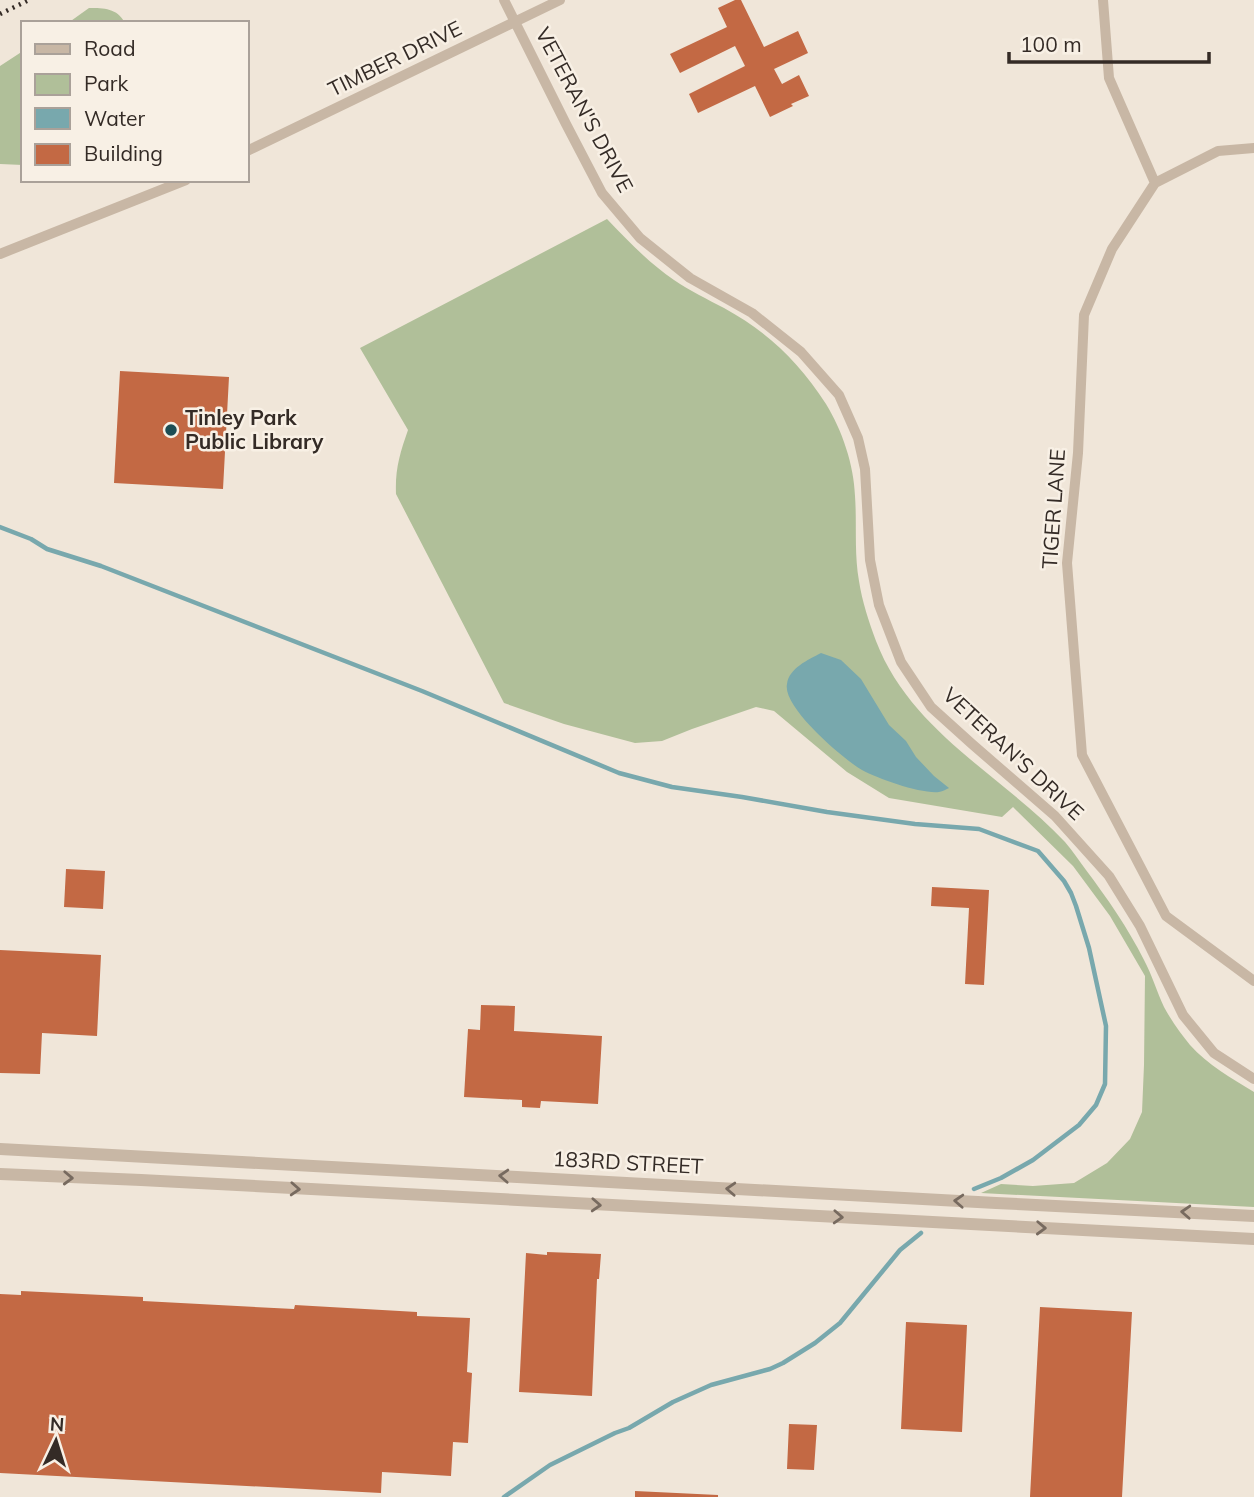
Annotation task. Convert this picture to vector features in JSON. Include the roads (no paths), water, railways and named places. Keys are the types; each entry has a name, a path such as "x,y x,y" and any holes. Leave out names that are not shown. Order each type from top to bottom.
{"street":[{"name":"VETERAN'S DRIVE","path":"504,0 602,193 640,238 690,278 752,313 801,352 839,395 858,438 865,469 870,560 879,605 901,662 931,707 1055,816 1110,876 1140,926 1183,1015 1214,1053 1254,1079"},
{"name":"TIMBER DRIVE","path":"248,152 560,0"},
{"path":"1103,0 1109,78 1155,183 1218,152 1254,148"},
{"path":"0,254 181,182"},
{"name":"TIGER LANE","path":"1155,183 1112,250 1084,315 1078,453 1067,563 1082,755 1167,916 1254,981"},
{"name":"183RD STREET","path":"0,1149 1254,1216"},
{"name":"183RD STREET","path":"0,1174 1254,1239"}],"water":[{"path":"821,653 841,660 861,679 889,725 906,741 916,757 934,776 949,788 939,792 922,791 879,778 853,764 816,731 794,706 787,684 795,669"}],"waterway":[{"path":"0,527 31,539 47,549 101,566 422,691 619,773 672,787 827,812 915,824 979,829 1038,851 1071,893 1089,948 1106,1026 1105,1084 1096,1105 1079,1125 1033,1160 974,1189"},
{"path":"504,1497 550,1465 629,1428 673,1402 711,1385 770,1369 815,1343 840,1323 900,1250 921,1233"}],"railway":[{"path":"0,14 29,0"}],"place":[{"name":"Tinley Park Public Library","path":"171,430"}]}
